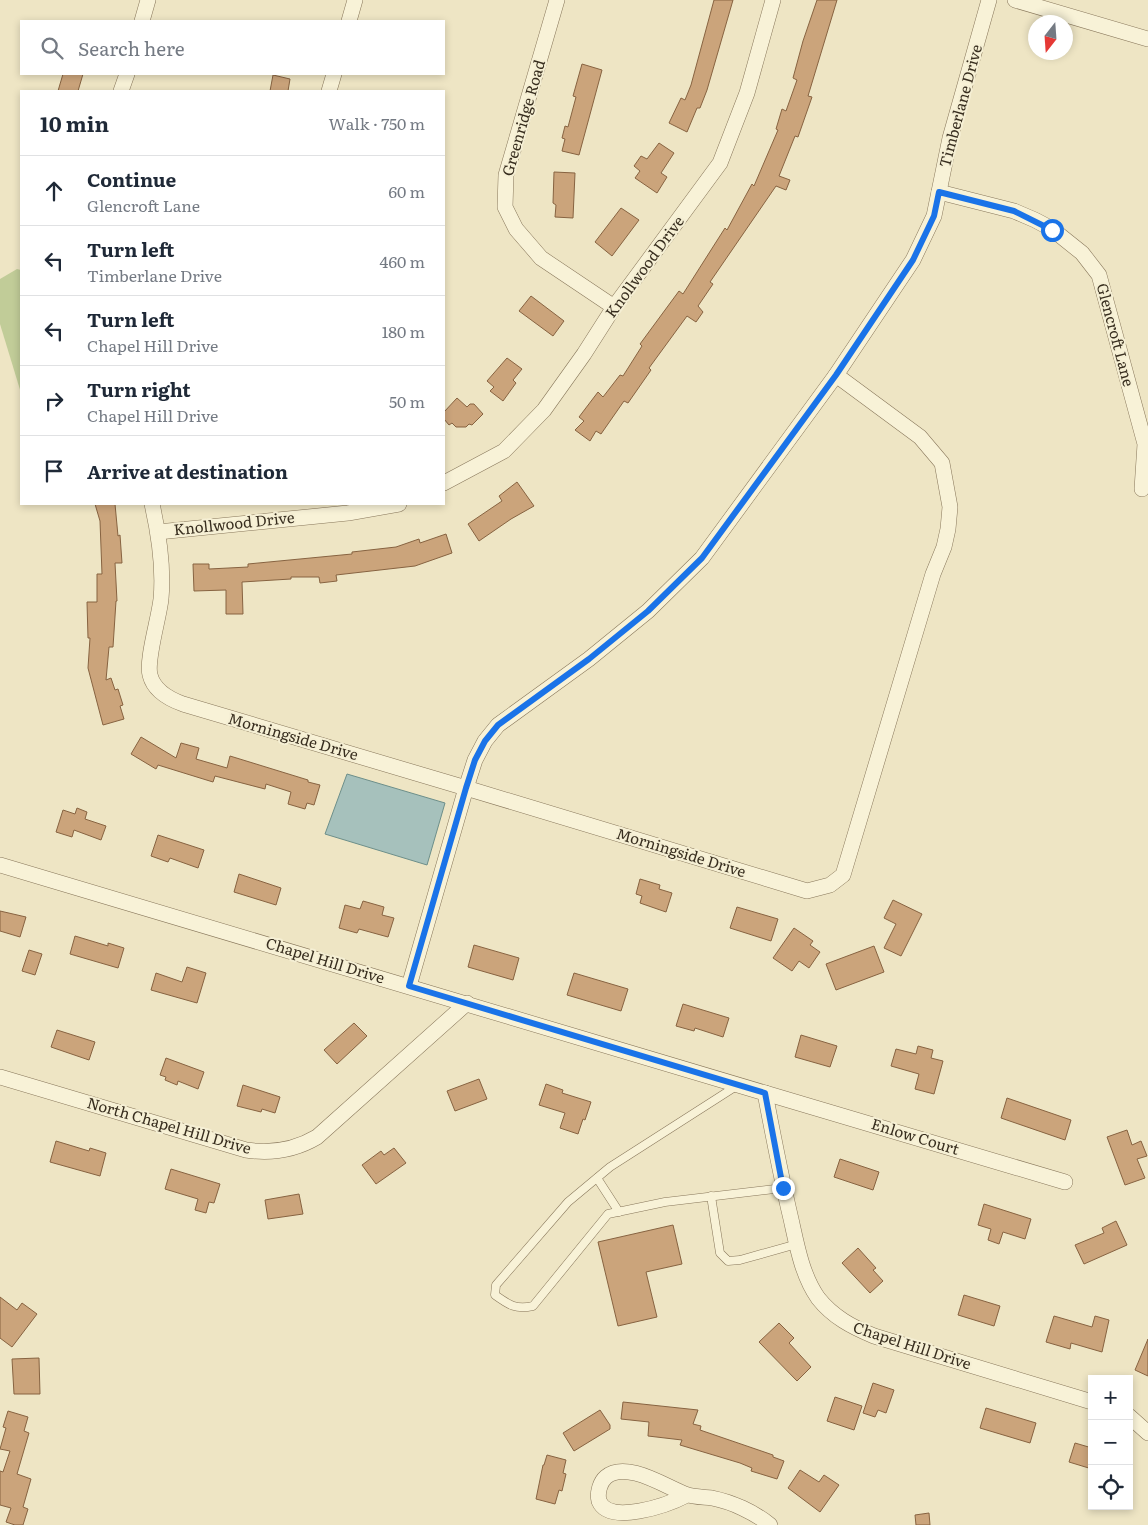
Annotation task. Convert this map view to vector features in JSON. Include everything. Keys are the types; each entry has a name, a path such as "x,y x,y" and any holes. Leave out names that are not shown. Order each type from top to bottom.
{"street":[{"path":"142,20 148,0"},
{"path":"349,20 355,0"},
{"name":"Greenridge Road","path":"557,0 506,175 505,207 516,228 542,258 614,307"},
{"name":"Knollwood Drive","path":"445,482 504,451 544,410 584,354 614,307 720,163 746,93 773,0"},
{"name":"Timberlane Drive","path":"409,986 466,788 475,760 485,741 498,725 604,647 648,611 702,558 836,375 913,260 934,216 950,138 989,0"},
{"path":"1015,0 1148,39"},
{"path":"121,90 126,75"},
{"path":"329,90 334,75"},
{"name":"Glencroft Lane","path":"939,192 1014,211 1035,220 1052,230 1082,253 1099,275 1145,444 1142,489"},
{"name":"Morningside Drive","path":"152,505 158,532 161,562 161,599 149,673 151,680 160,692 183,704 807,891 830,885 843,876 933,574 944,547 950,507 942,463 920,437 836,375"},
{"name":"Knollwood Drive","path":"158,532 348,513 393,505"},
{"name":"Chapel Hill Drive","path":"0,865 765,1093 783,1188 806,1276 828,1309 847,1324 882,1339 1088,1401"},
{"name":"North Chapel Hill Drive","path":"0,1077 246,1150 258,1152 284,1150 307,1143 317,1137 467,1003"},
{"name":"Enlow Court","path":"765,1093 1065,1182"},
{"path":"1133,1420 1148,1433"},
{"path":"687,1494 643,1517 626,1521 614,1520 605,1513 599,1503 598,1494 606,1476 617,1472 627,1472 657,1480 687,1494 726,1502 754,1514 770,1525"}],"lane":[{"path":"740,1084 625,1157 568,1202 496,1285 495,1295 509,1305 522,1309 533,1306 608,1214 711,1196 783,1188"},
{"path":"597,1178 619,1212"},
{"path":"711,1196 720,1253 728,1261 740,1260 797,1244"}],"green space":[{"path":"17,269 20,270 20,390 0,324 0,279"}],"water":[{"path":"347,774 445,803 427,865 325,834"}],"building":[{"path":"714,0 733,0 707,90 687,132 669,123 681,98 685,100 691,85"},
{"path":"817,0 837,0 808,96 812,97 798,137 795,136 779,176 790,180 786,190 776,186 710,282 713,284 698,306 703,312 696,322 687,316 649,368 651,370 628,403 624,401 601,434 596,431 590,441 575,430 584,421 579,417 598,392 603,397 620,375 623,376 642,346 640,344 679,291 683,294 725,228 727,230 752,184 754,186 778,130 776,129 782,109 786,111 797,80 793,78"},
{"path":"582,64 602,70 579,155 562,151 565,139 562,138 565,126 568,127 576,97 573,96"},
{"path":"63,75 83,75 78,90 58,90"},
{"path":"273,75 290,79 288,90 270,90"},
{"path":"659,143 674,153 661,173 667,177 657,193 635,178 640,171 634,166 641,156 647,159"},
{"path":"554,172 575,173 573,218 555,217 556,205 553,203"},
{"path":"621,208 639,220 612,256 595,242"},
{"path":"531,296 564,321 553,336 519,311"},
{"path":"507,358 522,369 513,380 516,383 503,401 490,391 494,387 487,381"},
{"path":"457,398 467,407 470,404 474,404 483,414 472,425 456,427 452,423 449,425 445,420 445,411"},
{"path":"517,482 534,506 479,541 468,524 502,501 499,496"},
{"path":"95,505 115,505 122,563 115,563 117,601 113,647 109,647 106,680 111,678 115,690 118,689 123,705 120,706 124,719 103,725 88,668 90,638 88,638 87,602 97,602 97,574 102,574 100,521"},
{"path":"446,534 452,553 415,566 336,575 337,581 320,583 319,577 291,577 291,579 242,582 243,614 226,614 226,590 194,591 193,564 209,564 209,569 248,567 248,564 352,554 352,552 396,547 419,539 420,543"},
{"path":"141,737 176,758 181,743 199,748 196,759 227,768 230,756 308,780 308,782 320,785 314,805 307,803 305,809 288,804 291,792 266,784 265,789 215,776 213,782 158,765 156,769 131,754"},
{"path":"77,808 87,812 85,819 106,826 101,840 74,830 72,837 56,832 63,810 75,814"},
{"path":"158,835 204,850 198,868 170,858 168,862 151,856"},
{"path":"239,874 281,888 276,905 234,892"},
{"path":"640,879 660,885 659,889 672,893 666,912 640,903 642,896 636,894"},
{"path":"893,900 922,914 901,956 884,948 896,924 884,918"},
{"path":"363,901 384,907 382,915 394,918 388,937 359,929 357,933 339,928 345,905 360,909"},
{"path":"737,907 778,919 771,941 730,928"},
{"path":"0,911 26,917 20,937 0,931"},
{"path":"794,928 813,941 810,945 820,952 809,968 799,961 792,971 773,958"},
{"path":"75,936 108,946 108,943 124,948 118,968 70,954"},
{"path":"474,945 519,958 513,980 468,967"},
{"path":"874,946 884,972 836,990 826,964"},
{"path":"29,950 42,954 35,975 22,971"},
{"path":"187,967 206,973 197,1003 151,990 156,973 182,982"},
{"path":"574,973 628,989 621,1011 567,995"},
{"path":"683,1004 729,1018 723,1037 695,1028 694,1031 676,1026"},
{"path":"354,1023 367,1036 337,1064 324,1050"},
{"path":"57,1030 95,1042 89,1060 51,1047"},
{"path":"801,1035 837,1046 830,1067 795,1057"},
{"path":"918,1046 933,1050 931,1058 943,1061 934,1094 915,1089 919,1074 891,1066 896,1049 916,1054"},
{"path":"166,1058 204,1072 198,1089 178,1081 177,1085 165,1080 166,1077 160,1075"},
{"path":"479,1079 487,1099 455,1111 447,1091"},
{"path":"546,1084 563,1090 562,1093 591,1102 578,1134 560,1128 565,1113 539,1105"},
{"path":"243,1085 280,1097 275,1113 262,1109 261,1112 237,1106"},
{"path":"1007,1098 1071,1120 1065,1140 1001,1118"},
{"path":"1127,1130 1132,1145 1141,1141 1147,1156 1137,1159 1145,1178 1125,1185 1107,1137"},
{"path":"56,1141 89,1151 90,1148 106,1153 100,1176 50,1162"},
{"path":"394,1148 406,1163 376,1184 362,1165 381,1151 384,1155"},
{"path":"840,1159 879,1172 873,1190 834,1177"},
{"path":"171,1169 220,1184 214,1203 209,1202 206,1213 195,1210 198,1199 165,1189"},
{"path":"299,1194 303,1214 268,1219 265,1200"},
{"path":"984,1204 1031,1219 1025,1239 1003,1232 999,1244 988,1240 991,1229 978,1225"},
{"path":"1116,1221 1127,1245 1084,1264 1075,1245 1104,1233 1102,1228"},
{"path":"673,1225 682,1264 646,1272 657,1317 618,1326 598,1242"},
{"path":"858,1248 876,1268 873,1270 883,1281 870,1293 842,1263"},
{"path":"964,1295 1000,1306 994,1326 958,1315"},
{"path":"0,1297 17,1310 22,1303 37,1314 12,1347 0,1338"},
{"path":"1054,1316 1092,1327 1095,1316 1109,1320 1102,1352 1071,1343 1070,1349 1046,1342"},
{"path":"779,1323 794,1338 789,1343 811,1367 797,1381 759,1342"},
{"path":"1148,1339 1148,1376 1135,1370"},
{"path":"39,1358 40,1394 14,1394 12,1359"},
{"path":"873,1383 894,1390 886,1413 878,1410 875,1417 863,1413"},
{"path":"835,1397 862,1406 854,1430 827,1421"},
{"path":"623,1402 698,1410 693,1424 701,1426 700,1430 773,1455 773,1457 784,1461 777,1479 751,1471 752,1468 740,1463 680,1445 682,1440 648,1436 649,1422 621,1419"},
{"path":"986,1408 1036,1423 1030,1443 980,1428"},
{"path":"600,1410 610,1425 610,1429 574,1451 563,1433"},
{"path":"8,1411 28,1417 24,1431 29,1433 17,1474 31,1479 23,1507 28,1509 23,1525 6,1522 11,1508 0,1505 0,1471 3,1472 10,1451 0,1449 6,1428 3,1427"},
{"path":"1075,1443 1088,1447 1088,1468 1069,1462"},
{"path":"547,1455 566,1460 563,1473 566,1474 562,1491 559,1490 555,1504 536,1499"},
{"path":"800,1470 819,1482 824,1475 839,1485 820,1512 788,1488"},
{"path":"929,1513 930,1525 916,1525 915,1515"}],"route":[{"path":"783,1188 765,1093 409,986 466,788 475,760 485,741 498,725 511,714 589,659 648,611 702,558 836,375 913,260 934,216 939,192 1014,211 1052,230"}]}
